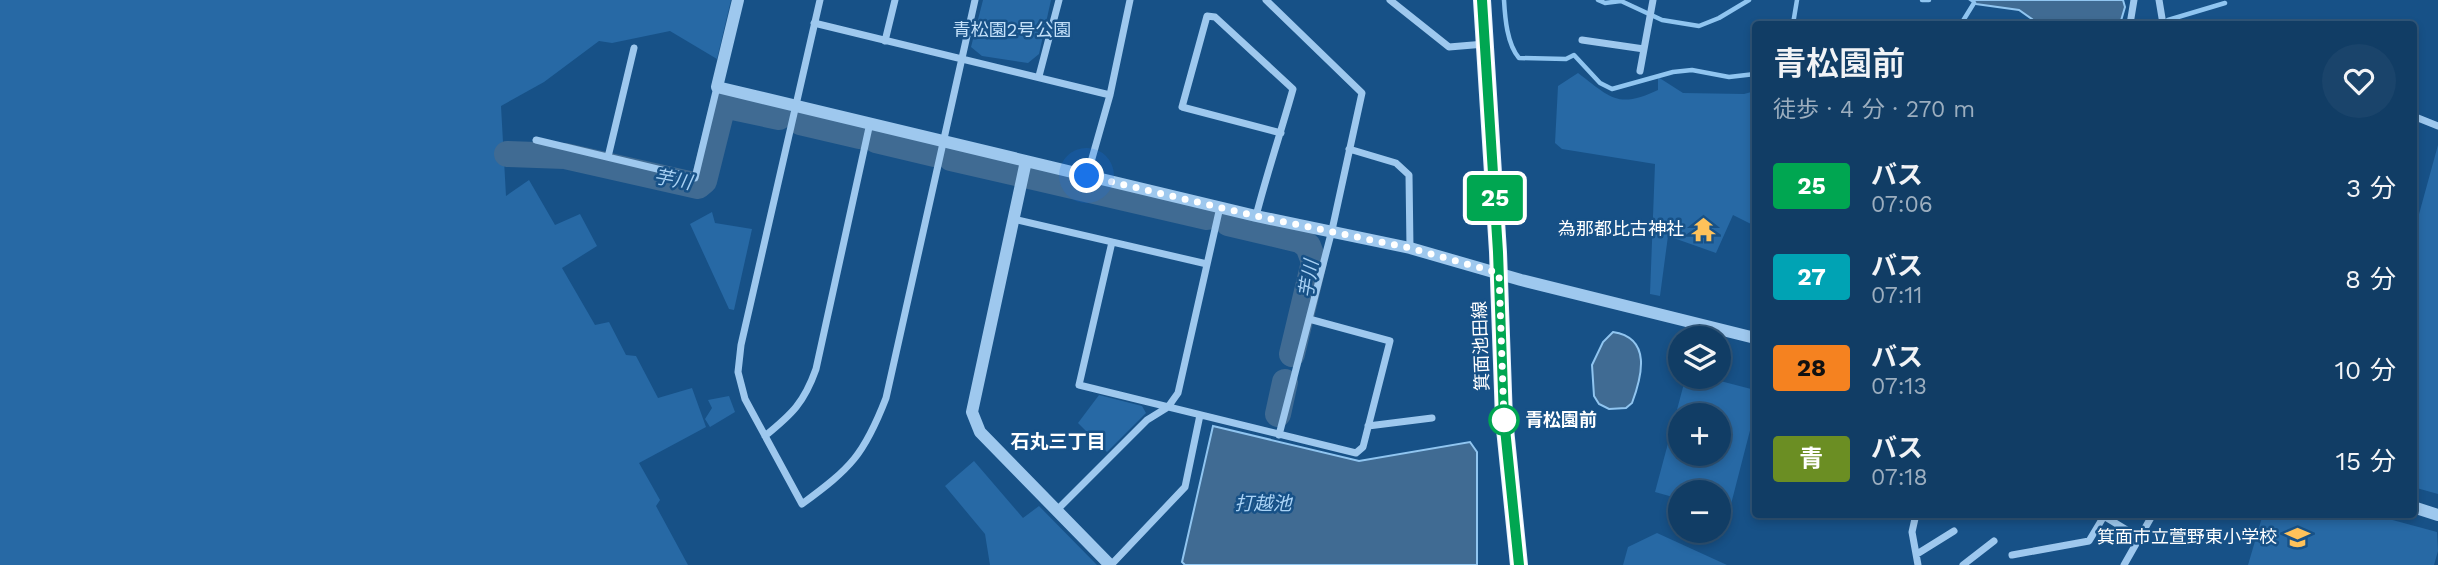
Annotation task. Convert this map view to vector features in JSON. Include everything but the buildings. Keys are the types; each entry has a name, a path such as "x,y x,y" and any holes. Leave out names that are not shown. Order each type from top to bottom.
{"main road":[{"name":"箕面池田線","path":"1482,0 1499,273 1504,419 1519,565"}],"street":[{"path":"536,140 695,178 738,0"},
{"path":"820,0 741,345 738,372 745,399 802,504 846,472 872,436 887,398 975,0"},
{"path":"885,41 895,0"},
{"path":"1039,76 1059,0"},
{"path":"1087,176 1110,95 1130,0"},
{"path":"1266,0 1362,93 1332,230 1279,435"},
{"path":"1390,0 1449,47 1486,43"},
{"path":"1640,71 1653,0"},
{"path":"2130,21 2134,0"},
{"path":"2159,0 2162,21"},
{"path":"1256,216 1268,165 1281,133 1293,89 1215,17 1207,16 1182,107 1281,133"},
{"path":"814,23 1110,95"},
{"path":"1582,40 1644,49"},
{"path":"608,157 634,48"},
{"path":"717,87 943,141 1024,170 1087,176 1256,216 1332,230 1752,337"},
{"path":"2417,118 2438,126"},
{"path":"765,436 793,413 807,395 816,369 870,123"},
{"path":"1349,149 1396,163 1409,175 1410,248"},
{"path":"1024,170 972,412 980,432 1110,565 1185,487 1200,415"},
{"path":"1056,511 1147,421 1168,407 1178,393 1220,207"},
{"path":"1013,219 1208,264"},
{"path":"1112,242 1079,385 1356,453 1363,447 1390,341 1309,319"},
{"path":"1368,426 1432,418"},
{"path":"2417,508 2438,515"},
{"path":"1915,518 1912,532 1918,565"},
{"path":"2012,555 2089,541 2100,518"},
{"path":"2107,518 2140,538"},
{"path":"2124,565 2151,518"},
{"path":"1917,554 1954,531"},
{"path":"1963,565 1994,541"}],"green space":[{"path":"0,0 731,0 717,59 670,31 612,43 599,41 544,82 501,106 506,196 529,180 555,225 580,214 597,246 562,268 595,325 609,322 626,355 636,356 658,398 692,388 706,427 639,463 660,500 656,506 688,565 0,565"},
{"name":"青松園2号公園","path":"983,0 1051,0 1039,54 1028,63 982,56 971,47"},
{"name":"為那都比古神社","path":"1578,73 1607,94 1624,100 1658,90 1658,77 1683,93 1752,92 1752,224 1733,215 1716,253 1668,236 1660,296 1650,294 1655,164 1562,149 1555,143 1558,86"},
{"path":"2438,145 2438,494 2417,488 2417,221"},
{"path":"712,212 715,223 752,229 734,310 729,309 690,224"},
{"path":"1731,384 1752,389 1752,423 1731,504 1731,480 1668,480 1668,496 1655,492 1668,443 1668,466 1731,466 1731,403 1679,403 1683,389 1731,389"},
{"path":"1099,395 1142,406 1146,413 1107,452 1078,423"},
{"path":"729,396 735,412 710,427 705,419 712,408 708,400"},
{"path":"974,461 1023,518 1039,506 1097,565 990,565 985,534 945,486"},
{"path":"2262,518 2385,518 2437,532 2438,551 2434,565 2248,565"},
{"path":"1657,533 1668,538 1668,543 1679,543 1727,565 1623,565 1628,547"}],"water":[{"path":"1970,0 2123,0 2125,7 2121,21 2035,21 2019,10 1976,4"},
{"path":"1613,332 1634,342 1639,350 1641,370 1632,403 1626,408 1609,409 1599,404 1594,396 1592,365 1603,342"},
{"name":"打越池","path":"1213,426 1359,461 1470,442 1477,452 1477,565 1185,565 1182,562"}],"waterway":[{"path":"1504,0 1509,38 1519,58 1566,59 1574,55 1600,83 1612,89 1673,72 1692,70 1729,77 1752,74"},
{"path":"1598,0 1605,3 1621,1 1662,20 1699,26 1719,18 1749,0"},
{"path":"1794,21 1797,0"},
{"path":"1922,0 1929,0"},
{"path":"1963,21 1974,3"},
{"path":"2168,20 2225,3"},
{"name":"芋川","path":"507,154 565,156 698,186 704,181 723,105 779,117"},
{"name":"芋川","path":"800,122 860,136"},
{"name":"芋川","path":"876,140 935,154"},
{"name":"芋川","path":"951,158 1207,217"},
{"name":"芋川","path":"1228,223 1300,240 1308,246 1314,262 1292,354"},
{"name":"芋川","path":"1278,414 1285,382"}],"bus line":[{"name":"25","path":"1482,0 1498,252 1504,419 1519,565"}],"place":[{"name":"為那都比古神社","path":"1704,229"},
{"name":"青松園前","path":"1504,420"},
{"name":"箕面市立萱野東小学校","path":"2297,537"}],"district":[{"name":"石丸三丁目","path":"1058,441"}],"route":[{"path":"1087,176 1256,216 1410,248 1499,273 1504,420"}]}
